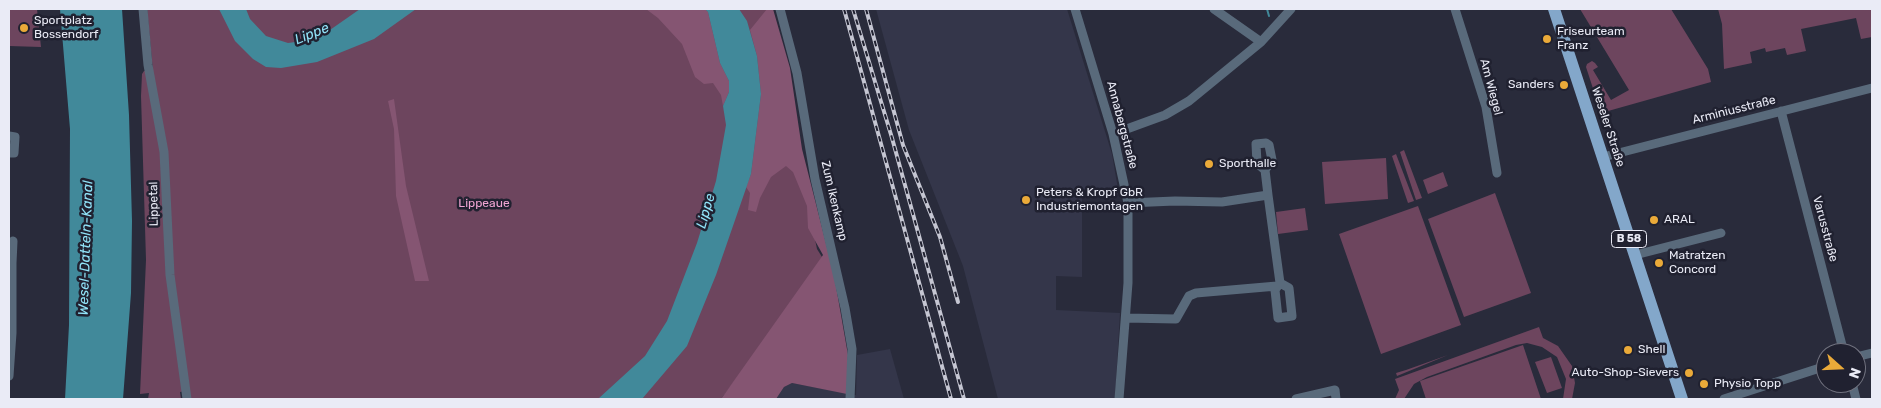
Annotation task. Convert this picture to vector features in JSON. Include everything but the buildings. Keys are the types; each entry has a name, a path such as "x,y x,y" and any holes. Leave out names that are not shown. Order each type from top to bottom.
{"main road":[{"name":"Weseler Straße","path":"1554,9 1682,399"}],"street":[{"name":"Lippetal","path":"143,9 148,65 164,152 170,276 187,399"},
{"name":"Zum Ikenkamp","path":"780,9 797,73 815,179 845,308 852,349 850,399"},
{"name":"Annabergstraße","path":"1075,9 1113,134 1128,203 1129,248 1126,318 1119,399"},
{"path":"1214,9 1261,42"},
{"path":"1113,134 1165,114 1190,101 1261,42 1291,9"},
{"name":"Am Wiegel","path":"1455,9 1486,107 1497,172"},
{"name":"Arminiusstraße","path":"1603,156 1872,88"},
{"name":"Varusstraße","path":"1781,111 1841,343"},
{"path":"9,136 15,137 14,153 9,152"},
{"path":"1126,318 1176,319 1189,296 1196,293 1279,284 1265,170"},
{"path":"1128,203 1175,200 1222,202 1268,196"},
{"path":"1634,255 1721,233"},
{"path":"9,376 13,241"},
{"path":"1724,399 1816,369"},
{"path":"1296,399 1335,390 1336,399"}],"shaded area":[{"path":"646,9 705,9 708,12 720,63 729,81 729,92 723,106 721,95 713,83 704,84 695,77 682,44 658,18"},
{"path":"767,9 773,9 790,68 802,149 834,275 848,355 847,394 792,383 784,387 776,399 721,399 823,255 808,228 807,206 793,172 786,166 771,177 760,198 756,212 748,210 750,193 746,187 751,174 761,94 757,56 750,30"},
{"path":"876,9 1067,9 1112,154 1119,195 1082,189 1082,277 1056,276 1056,310 1120,313 1115,399 998,399 963,266 909,130"},
{"path":"394,99 406,186 429,281 415,281 396,196 394,129 388,101"},
{"path":"890,349 904,399 776,399 784,387 792,383 856,395 857,355"}],"green space":[{"name":"Sportplatz Bossendorf","path":"9,9 37,9 41,47 9,46"},
{"name":"Lippeaue","path":"147,9 767,9 817,249 822,257 821,267 721,399 189,399 173,279"},
{"path":"1580,9 1671,9 1708,69 1711,82 1601,113 1586,67 1587,64 1592,61 1598,67 1593,70 1611,100 1629,90"},
{"path":"1718,9 1872,9 1872,37 1861,39 1856,18 1801,29 1806,51 1787,55 1785,48 1766,52 1765,48 1750,52 1752,63 1724,69 1722,24"},
{"path":"146,71 158,124 185,391 180,392 181,399 148,399 149,393 140,394 146,260 141,96 142,74"},
{"path":"1404,150 1422,198 1416,200 1400,152"},
{"path":"1396,154 1414,201 1408,203 1392,156"},
{"path":"1386,158 1388,199 1325,204 1322,162"},
{"path":"1443,172 1448,186 1428,194 1423,180"},
{"path":"1495,193 1531,293 1464,317 1428,219"},
{"path":"1418,206 1461,325 1381,354 1339,234"},
{"path":"1305,208 1308,230 1278,234 1276,212"},
{"path":"1539,327 1543,338 1558,346 1572,366 1575,383 1572,399 1563,399 1566,379 1557,357 1542,347 1527,343 1516,345 1427,377 1414,384 1404,399 1395,399 1399,390 1395,379"},
{"path":"1523,345 1541,399 1426,399 1420,381"},
{"path":"1448,355 1397,376 1396,373"},
{"path":"1551,357 1562,388 1547,393 1535,362"}],"water":[{"name":"Wesel-Datteln-Kanal","path":"60,9 122,9 129,115 132,221 131,293 123,399 65,399 69,325 70,129"},
{"path":"219,9 246,9 250,19 266,36 288,43 317,39 360,9 416,9 374,39 317,62 281,68 266,67 253,59 235,41"},
{"path":"705,9 739,9 747,21 757,56 761,94 751,174 716,275 687,346 642,399 598,399 645,356 667,321 697,243 716,181 726,125 723,106 729,92 729,81 720,63 708,12"}],"waterway":[{"path":"1267,9 1269,16"}],"railway":[{"path":"844,9 951,399"},
{"path":"853,9 892,138 964,399"},
{"path":"866,9 903,145 940,237 958,302"}],"place":[{"name":"Sportplatz Bossendorf","path":"24,28"},
{"name":"Friseurteam Franz","path":"1547,39"},
{"name":"Sanders","path":"1564,85"},
{"name":"Sporthalle","path":"1209,164"},
{"name":"Peters & Kropf GbR Industriemontagen","path":"1026,200"},
{"name":"ARAL","path":"1654,220"},
{"name":"Matratzen Concord","path":"1659,263"},
{"name":"Shell","path":"1628,350"},
{"name":"Auto-Shop-Sievers","path":"1689,373"},
{"name":"Physio Topp","path":"1704,384"}],"water label":[{"name":"Lippe","path":"312,34"},
{"name":"Lippe","path":"706,211"}]}
